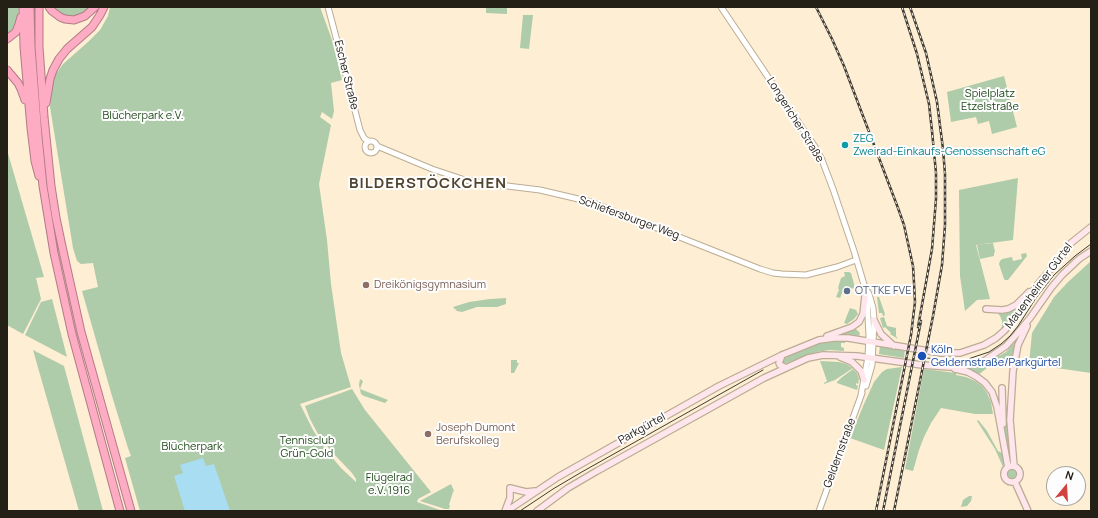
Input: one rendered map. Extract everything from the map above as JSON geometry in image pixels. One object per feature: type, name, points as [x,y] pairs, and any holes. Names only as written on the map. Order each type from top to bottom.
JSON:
[{"type":"highway","points":[[7,39],[13,35],[18,28],[23,7]]},
{"type":"highway","points":[[23,7],[24,47],[31,128],[37,172],[43,186]]},
{"type":"highway","points":[[30,7],[33,84],[43,186],[54,253],[72,334],[120,511]]},
{"type":"highway","points":[[39,7],[44,117],[51,186],[62,251],[81,332],[131,511]]},
{"type":"highway","points":[[50,7],[52,11],[60,16],[74,20],[85,16],[95,7]]},
{"type":"highway","points":[[44,117],[48,86],[56,64],[62,53],[92,27],[104,7]]},
{"type":"highway","points":[[7,70],[21,89],[26,103],[31,128]]},
{"type":"main road","name":"Mauenheimer Gürtel","points":[[871,342],[941,353],[960,353],[984,345],[996,338],[1009,326],[1038,284],[1071,243],[1091,227]]},
{"type":"main road","name":"Mauenheimer Gürtel","points":[[870,358],[949,367],[966,366],[984,361],[1006,346],[1030,318],[1041,301],[1062,275],[1079,259],[1091,251]]},
{"type":"main road","points":[[986,309],[1006,310],[1012,308],[1038,284]]},
{"type":"main road","points":[[819,340],[852,327],[859,322],[863,314],[865,296]]},
{"type":"main road","points":[[1011,467],[1010,420],[1012,371],[1018,345],[1030,318]]},
{"type":"main road","points":[[874,320],[881,334],[894,346]]},
{"type":"main road","name":"Parkgürtel","points":[[506,511],[558,477],[718,386],[782,355],[819,340],[839,338],[871,342]]},
{"type":"main road","points":[[782,355],[779,363],[786,368]]},
{"type":"main road","name":"Parkgürtel","points":[[537,511],[568,488],[772,374],[808,358],[823,355],[870,358]]},
{"type":"main road","points":[[836,355],[852,362],[861,371],[864,380]]},
{"type":"main road","points":[[949,367],[975,375],[990,389],[997,407],[1011,467]]},
{"type":"main road","points":[[1002,388],[1004,442]]},
{"type":"main road","points":[[1011,467],[1016,467],[1020,472],[1019,478],[1015,482],[1008,481],[1005,478],[1004,473],[1011,467]]},
{"type":"main road","points":[[1015,482],[1028,511]]},
{"type":"main road","points":[[506,511],[510,498],[510,488],[526,492],[536,491]]},
{"type":"street","name":"Escher Straße","points":[[328,7],[340,48],[360,130],[368,142]]},
{"type":"street","name":"Longericher Straße","points":[[721,7],[817,150],[824,165],[873,308],[874,320],[871,342]]},
{"type":"street","points":[[373,141],[377,146],[376,151],[373,153],[369,153],[364,148],[365,144],[368,142],[373,141]]},
{"type":"street","name":"Schiefersburger Weg","points":[[377,146],[432,169],[465,180],[540,190],[586,201],[643,222],[760,270],[773,273],[804,275],[837,267],[856,260]]},
{"type":"street","name":"Longericher Straße","points":[[865,288],[871,342]]},
{"type":"street","name":"Geldernstraße","points":[[818,511],[868,379],[871,342]]},
{"type":"street","name":"Geldernstraße","points":[[861,395],[870,358]]},
{"type":"green space","points":[[7,7],[19,7],[18,20],[15,29],[7,36]]},
{"type":"green space","points":[[52,7],[93,7],[89,11],[73,17],[65,16]]},
{"type":"green space","points":[[110,7],[320,7],[332,40],[342,80],[331,83],[334,111],[332,119],[322,112],[320,117],[331,125],[319,184],[341,353],[351,387],[300,404],[313,430],[325,449],[341,468],[356,482],[356,479],[352,473],[331,451],[318,434],[305,406],[352,389],[365,410],[431,492],[418,499],[417,502],[443,511],[140,511],[125,458],[131,456],[82,291],[98,287],[93,263],[81,264],[77,261],[73,248],[50,107],[53,78],[63,64],[100,30],[108,16]]},
{"type":"green space","points":[[486,7],[507,7],[507,14],[486,13]]},
{"type":"green space","points":[[523,15],[533,15],[529,49],[520,48]]},
{"type":"green space","name":"Spielplatz Etzelstraße","points":[[1004,76],[1017,127],[992,134],[989,121],[978,124],[976,117],[951,122],[947,92]]},
{"type":"green space","points":[[7,150],[44,277],[36,278],[41,299],[23,334],[7,325]]},
{"type":"green space","points":[[1018,178],[1013,240],[976,245],[990,299],[977,300],[965,311],[960,276],[959,190]]},
{"type":"green space","points":[[993,243],[995,252],[994,256],[980,259],[977,245]]},
{"type":"green space","points":[[1026,253],[1027,256],[1008,280],[1005,280],[999,264],[1000,261],[1002,259],[1012,257],[1013,261],[1022,259],[1021,254]]},
{"type":"green space","points":[[1091,261],[1091,373],[1029,364],[1032,333],[1054,297]]},
{"type":"green space","points":[[844,272],[851,273],[854,289],[845,286],[840,298],[836,297],[841,278],[845,276]]},
{"type":"green space","points":[[877,297],[879,297],[885,314],[884,316],[882,313],[879,313]]},
{"type":"green space","points":[[506,298],[506,304],[497,307],[477,307],[462,312],[457,311],[453,307],[469,302]]},
{"type":"green space","points":[[52,299],[67,357],[25,335],[41,302]]},
{"type":"green space","points":[[1020,305],[1001,329],[1002,321],[997,312]]},
{"type":"green space","points":[[850,308],[856,310],[858,314],[847,324],[844,323]]},
{"type":"green space","points":[[884,317],[887,326],[896,328],[896,336],[898,339],[890,334],[891,333],[885,327],[883,328],[880,318]]},
{"type":"green space","points":[[855,328],[860,333],[859,336],[838,334]]},
{"type":"green space","points":[[832,340],[845,340],[845,343],[841,343],[841,347],[844,348],[844,351],[829,350],[817,352],[784,364],[782,362],[783,359],[800,351]]},
{"type":"green space","points":[[1017,340],[1012,359],[1004,359],[994,363],[992,360],[1006,352]]},
{"type":"green space","points":[[880,346],[905,349],[904,358],[879,354]]},
{"type":"green space","points":[[33,350],[64,366],[103,511],[79,511]]},
{"type":"green space","points":[[511,360],[517,360],[517,363],[519,363],[514,373],[511,373]]},
{"type":"green space","points":[[820,361],[839,362],[853,368],[835,380],[824,384],[827,381]]},
{"type":"green space","points":[[985,364],[987,368],[978,375],[964,369]]},
{"type":"green space","points":[[902,367],[884,450],[850,438],[874,382],[882,372],[887,369]]},
{"type":"green space","points":[[853,369],[857,373],[859,379],[858,384],[856,383],[858,386],[857,390],[837,383]]},
{"type":"green space","points":[[924,369],[956,373],[956,375],[975,381],[982,386],[987,393],[991,402],[993,414],[975,414],[941,408],[924,437],[913,471],[905,469]]},
{"type":"green space","points":[[360,379],[363,381],[360,389],[388,400],[385,403],[361,394],[359,385]]},
{"type":"green space","points":[[1005,409],[1012,458],[1008,458],[1005,446]]},
{"type":"green space","points":[[978,420],[987,431],[998,451],[1002,453],[1004,462],[1003,467],[995,449],[977,421]]},
{"type":"green space","points":[[1010,469],[1014,469],[1016,470],[1016,478],[1010,479],[1007,476],[1007,472]]},
{"type":"green space","points":[[451,484],[454,491],[449,509],[420,501]]},
{"type":"green space","points":[[969,496],[972,496],[971,501],[967,506],[961,507],[963,500]]},
{"type":"water","points":[[203,458],[206,466],[214,464],[230,511],[185,511],[174,476],[183,473],[180,465]]},
{"type":"tram line","points":[[927,358],[952,361],[968,359],[989,352],[1001,344],[1018,326],[1036,298],[1054,275],[1091,244]]},
{"type":"tram line","points":[[520,511],[580,473],[763,370]]},
{"type":"railway","points":[[816,7],[844,66],[898,208],[904,225],[913,266],[915,302],[911,335],[876,511]]},
{"type":"railway","points":[[902,7],[917,54],[929,104],[936,173],[936,199],[932,249],[918,327]]},
{"type":"railway","points":[[894,511],[933,316],[942,265],[945,225],[945,174],[937,102],[926,53],[910,7]]},
{"type":"railway","points":[[883,511],[921,321]]},
{"type":"place","name":"ZEG Zweirad-Einkaufs-Genossenschaft eG","points":[[845,145]]},
{"type":"place","name":"Dreikönigsgymnasium","points":[[366,285]]},
{"type":"place","name":"OT TKE FVE","points":[[847,291]]},
{"type":"place","name":"Köln Geldernstraße/Parkgürtel","points":[[922,356]]},
{"type":"place","name":"Joseph Dumont Berufskolleg","points":[[428,434]]},
{"type":"district","name":"BILDERSTÖCKCHEN","points":[[428,184]]},
{"type":"park label","name":"Blücherpark e.V.","points":[[143,116]]},
{"type":"park label","name":"Blücherpark","points":[[192,447]]},
{"type":"park label","name":"Tennisclub Grün-Gold","points":[[307,447]]},
{"type":"park label","name":"Flügelrad e.V. 1916","points":[[389,484]]}]
